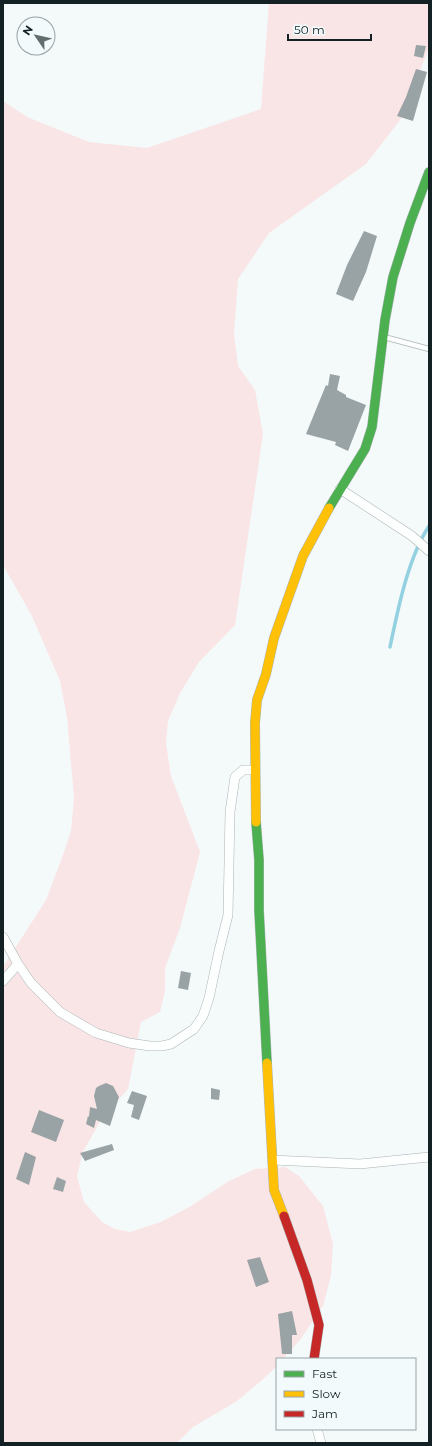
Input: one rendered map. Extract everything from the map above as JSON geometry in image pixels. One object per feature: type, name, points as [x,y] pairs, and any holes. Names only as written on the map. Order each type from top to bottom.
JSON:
[{"type":"street","points":[[314,1358],[319,1325],[307,1280],[274,1190],[264,978],[259,910],[259,860],[255,812],[255,723],[257,700],[274,638],[303,556],[325,514],[365,449],[372,427],[383,337],[393,276],[410,223],[429,172]]},
{"type":"street","points":[[340,489],[412,536],[428,550]]},
{"type":"street","points":[[3,937],[18,964],[31,983],[60,1012],[96,1033],[129,1043],[162,1046],[171,1044],[194,1029],[202,1016],[209,998],[228,915],[230,812],[235,777],[243,770],[255,770]]},
{"type":"street","points":[[3,981],[18,964]]},
{"type":"street","points":[[272,1160],[360,1164],[429,1157]]},
{"type":"street","points":[[318,1430],[321,1443]]},
{"type":"lane","points":[[383,337],[429,349]]},
{"type":"shaded area","points":[[269,3],[429,3],[429,48],[400,120],[366,164],[269,233],[238,279],[234,334],[238,366],[255,390],[263,434],[235,625],[199,662],[180,693],[168,721],[166,743],[171,776],[200,852],[180,928],[165,968],[165,991],[160,1012],[141,1022],[128,1089],[102,1118],[83,1152],[77,1176],[84,1202],[102,1222],[115,1229],[130,1232],[161,1222],[191,1206],[229,1181],[255,1169],[285,1167],[299,1176],[323,1206],[333,1244],[331,1276],[323,1306],[300,1340],[284,1358],[276,1358],[276,1367],[237,1401],[193,1427],[177,1443],[3,1443],[3,967],[46,900],[71,831],[74,798],[67,717],[60,681],[32,616],[3,565],[3,101],[27,117],[89,142],[147,148],[261,109]]},
{"type":"building","points":[[416,45],[426,46],[423,58],[414,56]]},
{"type":"building","points":[[416,69],[427,72],[413,121],[397,116],[406,97]]},
{"type":"building","points":[[364,231],[377,236],[366,272],[353,301],[336,294],[347,265]]},
{"type":"building","points":[[330,374],[340,376],[337,390],[346,395],[346,397],[366,405],[348,451],[335,445],[336,442],[306,434],[326,385],[328,386]]},
{"type":"building","points":[[181,971],[191,973],[188,990],[178,988]]},
{"type":"building","points":[[106,1083],[113,1086],[119,1097],[110,1126],[96,1120],[94,1128],[86,1124],[88,1116],[89,1117],[90,1107],[97,1109],[94,1096],[96,1088]]},
{"type":"building","points":[[211,1088],[220,1090],[219,1100],[211,1099]]},
{"type":"building","points":[[132,1091],[147,1096],[139,1120],[131,1117],[134,1105],[127,1103]]},
{"type":"building","points":[[39,1110],[64,1120],[56,1142],[31,1132]]},
{"type":"building","points":[[112,1144],[114,1150],[85,1161],[80,1153]]},
{"type":"building","points":[[25,1152],[36,1157],[29,1185],[16,1179]]},
{"type":"building","points":[[57,1177],[66,1181],[63,1192],[53,1189]]},
{"type":"building","points":[[260,1257],[269,1282],[256,1287],[247,1260]]},
{"type":"building","points":[[292,1311],[297,1335],[292,1335],[292,1354],[282,1354],[278,1314]]},
{"type":"waterway","points":[[390,647],[400,600],[410,568],[415,553],[429,526]]},
{"type":"traffic: fast","points":[[329,508],[365,449],[372,427],[385,320],[393,277],[410,223],[429,172]]},
{"type":"traffic: fast","points":[[256,822],[259,860],[259,910],[267,1063]]},
{"type":"traffic: slow","points":[[256,822],[255,723],[257,700],[266,674],[274,638],[303,556],[329,508]]},
{"type":"traffic: slow","points":[[267,1063],[274,1190],[284,1216]]},
{"type":"traffic: jam","points":[[284,1216],[307,1280],[319,1325],[314,1358]]}]
